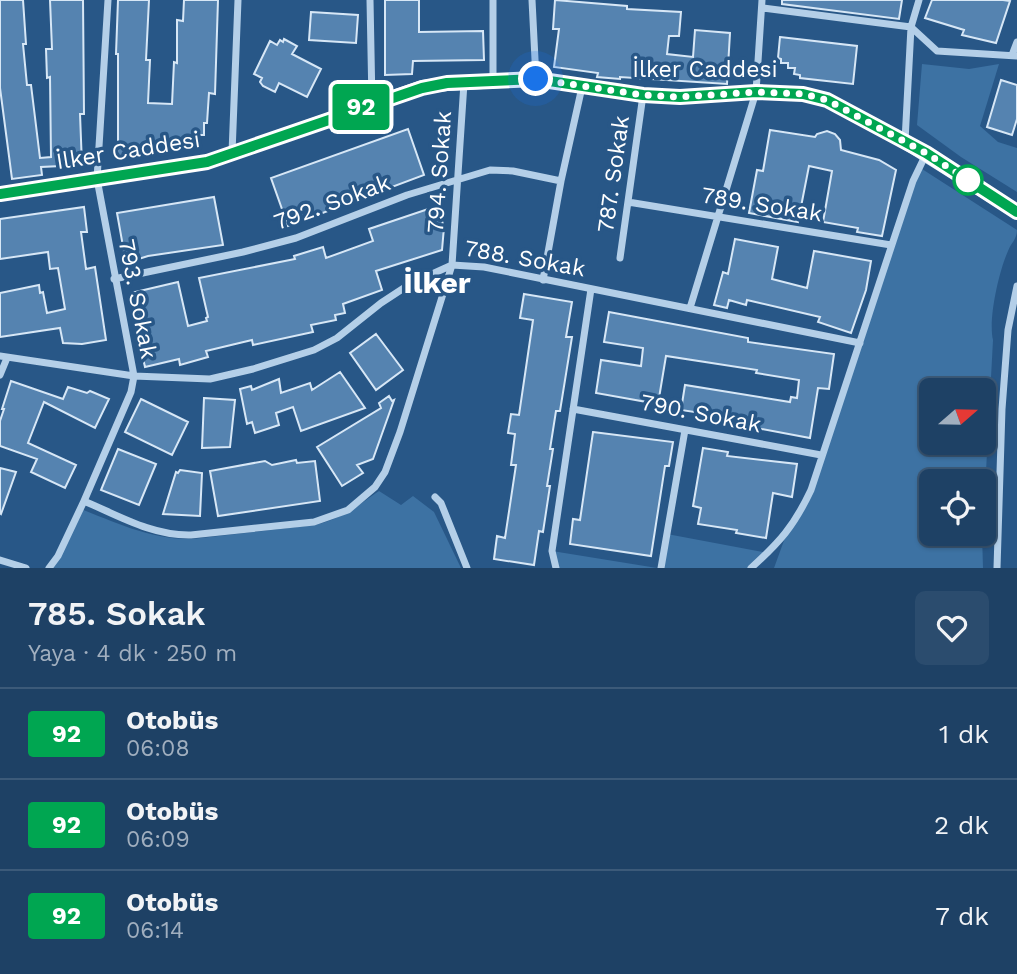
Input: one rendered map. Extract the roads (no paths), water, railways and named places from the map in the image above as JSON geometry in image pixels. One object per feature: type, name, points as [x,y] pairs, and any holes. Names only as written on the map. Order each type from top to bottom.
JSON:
[{"type":"main road","name":"İlker Caddesi","points":[[0,193],[188,166],[232,154],[372,103],[422,88],[464,82],[536,79],[643,95],[680,97],[756,92],[803,94],[827,100],[926,153],[1017,212]]},
{"type":"street","name":"793. Sokak","points":[[49,568],[58,556],[84,501],[131,392],[134,376],[97,179],[108,0]]},
{"type":"street","points":[[232,154],[238,0]]},
{"type":"street","points":[[370,0],[372,103]]},
{"type":"street","points":[[493,0],[494,80]]},
{"type":"street","points":[[532,0],[536,79]]},
{"type":"street","points":[[905,142],[911,27],[919,0]]},
{"type":"street","points":[[690,308],[756,92],[762,4],[911,27],[937,51],[1015,55],[1017,42]]},
{"type":"street","name":"794. Sokak","points":[[84,501],[171,536],[314,522],[348,510],[375,487],[385,472],[436,322],[452,265],[464,82]]},
{"type":"street","points":[[543,280],[582,86]]},
{"type":"street","name":"787. Sokak","points":[[620,258],[643,95]]},
{"type":"street","points":[[751,568],[782,540],[811,490],[891,245],[913,181],[926,153]]},
{"type":"street","name":"792. Sokak","points":[[114,279],[296,238],[458,178],[490,170],[513,171],[561,181]]},
{"type":"street","name":"789. Sokak","points":[[628,202],[891,245]]},
{"type":"street","name":"788. Sokak","points":[[3,357],[134,376],[210,379],[314,351],[337,338],[410,284],[452,265],[484,267],[860,343]]},
{"type":"street","points":[[997,568],[1002,409],[1008,330],[1017,286]]},
{"type":"street","points":[[555,568],[552,551],[591,289]]},
{"type":"street","points":[[0,375],[3,357]]},
{"type":"street","name":"790. Sokak","points":[[573,409],[821,455]]},
{"type":"street","points":[[661,568],[685,430]]},
{"type":"street","points":[[435,497],[441,503],[467,568]]},
{"type":"street","points":[[0,561],[26,568]]},
{"type":"district","name":"İlker","points":[[437,283]]}]
